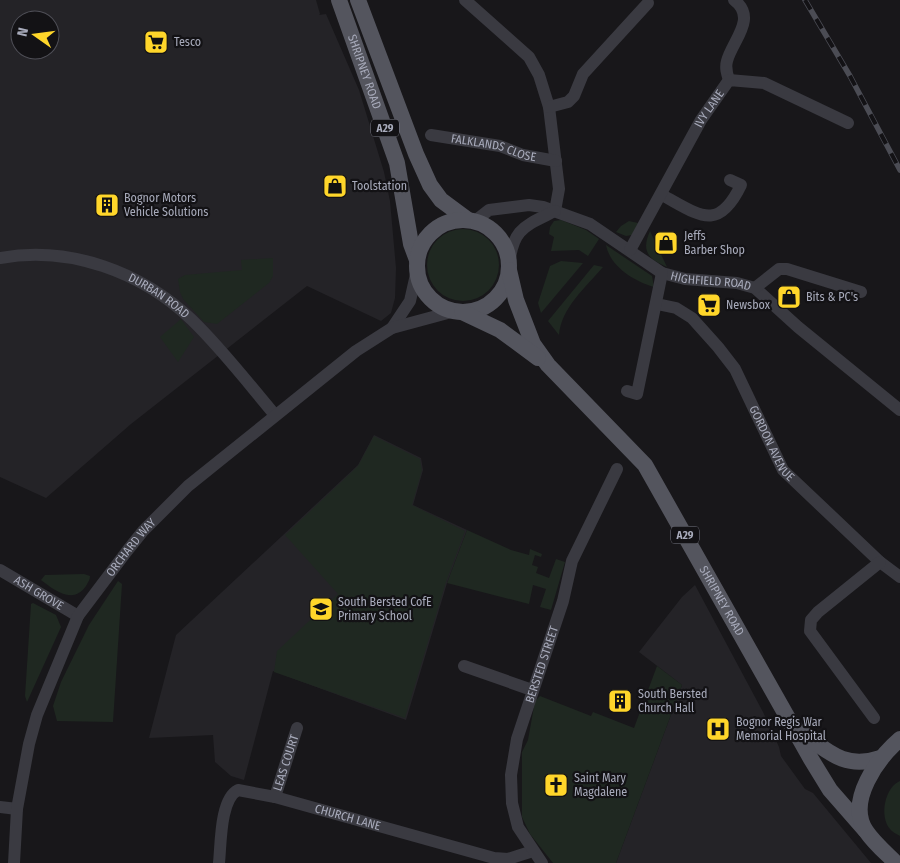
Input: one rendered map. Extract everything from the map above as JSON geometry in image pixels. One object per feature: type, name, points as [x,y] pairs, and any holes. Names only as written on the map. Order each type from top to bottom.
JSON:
[{"type":"main road","name":"SHRIPNEY ROAD","points":[[339,0],[397,163],[411,244],[420,281],[432,300],[442,307],[459,312],[500,330],[548,365],[645,465],[830,790],[865,830]]},
{"type":"main road","name":"SHRIPNEY ROAD","points":[[358,0],[416,154],[430,185],[441,200],[472,221],[489,228],[500,238],[507,252],[509,269],[526,330],[548,365]]},
{"type":"main road","points":[[417,265],[426,238],[435,230],[456,220],[472,221]]},
{"type":"main road","points":[[459,312],[476,310],[488,304],[506,284],[509,269]]},
{"type":"main road","name":"SHRIPNEY ROAD","points":[[793,727],[836,758],[851,763],[868,762],[880,758]]},
{"type":"main road","points":[[865,830],[861,815],[862,796],[867,778],[880,758],[900,739]]},
{"type":"main road","name":"A29","points":[[865,830],[896,863]]},
{"type":"street","points":[[464,0],[529,57],[539,75],[549,107],[560,189],[555,211],[531,221],[521,232],[510,253],[509,269]]},
{"type":"street","points":[[728,80],[726,71],[727,60],[743,30],[744,16],[739,4],[734,0]]},
{"type":"street","points":[[549,107],[568,102],[574,96],[582,74],[648,3]]},
{"type":"street","name":"IVY LANE","points":[[630,250],[662,195],[701,120],[728,80],[764,83],[848,123]]},
{"type":"street","name":"FALKLANDS CLOSE","points":[[431,135],[500,146],[523,155],[556,161]]},
{"type":"street","points":[[662,195],[698,214],[716,214],[728,208],[741,185],[730,180]]},
{"type":"street","name":"HIGHFIELD ROAD","points":[[472,221],[488,210],[529,205],[555,211],[590,224],[662,273],[685,279],[737,283],[755,288],[798,327],[900,410]]},
{"type":"street","name":"DURBAN ROAD","points":[[0,258],[45,254],[70,257],[100,265],[143,284],[191,319],[275,415]]},
{"type":"street","points":[[392,328],[410,301],[417,265]]},
{"type":"street","points":[[755,288],[779,269],[787,269],[861,292]]},
{"type":"street","points":[[627,391],[637,394],[662,273]]},
{"type":"street","name":"GORDON AVENUE","points":[[657,304],[676,308],[692,318],[718,347],[734,370],[783,470],[880,562],[900,577]]},
{"type":"street","points":[[392,328],[459,312]]},
{"type":"street","name":"ORCHARD WAY","points":[[14,863],[16,809],[35,722],[78,616],[127,551],[188,486],[356,351],[392,328]]},
{"type":"street","name":"BERSTED STREET","points":[[542,863],[518,827],[512,803],[511,776],[517,740],[563,601],[572,562],[617,469]]},
{"type":"street","points":[[874,718],[810,631],[810,620],[880,562]]},
{"type":"street","name":"ASH GROVE","points":[[0,570],[78,616]]},
{"type":"street","points":[[464,666],[532,690]]},
{"type":"street","name":"LEAS COURT","points":[[275,797],[297,728]]},
{"type":"street","name":"CHURCH LANE","points":[[219,863],[226,807],[233,792],[238,790],[248,790],[275,797],[494,858],[508,859],[533,852]]},
{"type":"street","points":[[0,807],[16,809]]},
{"type":"shaded area","points":[[0,0],[316,0],[319,15],[326,14],[359,90],[384,172],[390,201],[396,268],[395,298],[391,313],[381,321],[307,286],[131,424],[46,498],[0,477]]},
{"type":"shaded area","points":[[561,220],[586,230],[599,239],[588,256],[579,250],[551,251],[554,237],[549,234],[550,227],[554,221]]},
{"type":"shaded area","points":[[629,221],[638,223],[632,235],[626,236],[616,232],[621,226]]},
{"type":"shaded area","points":[[463,229],[477,232],[489,239],[496,251],[499,265],[496,279],[489,291],[477,298],[463,301],[449,298],[437,291],[430,279],[427,265],[430,251],[437,239],[449,232]]},
{"type":"shaded area","points":[[650,231],[667,267],[655,261],[646,249]]},
{"type":"shaded area","points":[[606,245],[652,276],[654,287],[638,281],[617,266],[608,253]]},
{"type":"shaded area","points":[[273,258],[273,276],[269,283],[217,324],[204,322],[183,299],[180,292],[178,279],[185,275],[242,270],[241,260]]},
{"type":"shaded area","points":[[561,261],[583,263],[541,313],[538,303],[550,266]]},
{"type":"shaded area","points":[[594,265],[603,267],[569,307],[564,316],[559,335],[548,321]]},
{"type":"shaded area","points":[[181,319],[194,337],[178,362],[160,337]]},
{"type":"shaded area","name":"South Bersted CofE Primary School","points":[[374,435],[421,458],[423,470],[413,505],[467,530],[447,583],[406,720],[273,671],[244,780],[231,776],[215,762],[213,735],[149,738],[176,635],[358,465]]},
{"type":"shaded area","points":[[374,436],[420,459],[422,470],[412,505],[465,531],[446,582],[405,718],[274,672],[277,651],[338,594],[285,535],[358,466]]},
{"type":"shaded area","points":[[467,530],[511,550],[529,555],[530,549],[542,554],[541,557],[535,555],[532,565],[538,567],[536,573],[549,578],[556,559],[565,562],[551,610],[540,607],[546,589],[533,585],[529,604],[447,583]]},
{"type":"shaded area","points":[[84,574],[90,576],[86,586],[81,592],[69,595],[52,588],[41,580],[45,575]]},
{"type":"shaded area","points":[[118,581],[122,584],[113,722],[57,721],[53,706],[61,682],[89,625]]},
{"type":"shaded area","name":"Bognor Regis War Memorial Hospital","points":[[695,585],[763,712],[779,747],[781,756],[805,789],[813,793],[871,863],[616,863],[682,685],[639,652],[682,597]]},
{"type":"shaded area","points":[[33,603],[56,615],[61,627],[27,702],[25,696],[31,604]]},
{"type":"shaded area","points":[[657,666],[682,685],[616,863],[553,863],[530,834],[522,817],[522,752],[528,740],[535,701],[540,696],[591,716],[593,712],[634,728]]},
{"type":"shaded area","points":[[900,781],[900,836],[891,830],[884,810],[887,795],[895,784]]},
{"type":"railway","points":[[805,0],[850,76],[900,170]]},
{"type":"place","name":"Tesco","points":[[156,42]]},
{"type":"place","name":"Toolstation","points":[[335,186]]},
{"type":"place","name":"Bognor Motors Vehicle Solutions","points":[[107,205]]},
{"type":"place","name":"Jeffs Barber Shop","points":[[666,243]]},
{"type":"place","name":"Bits & PC's","points":[[789,297]]},
{"type":"place","name":"Newsbox","points":[[709,305]]},
{"type":"place","name":"South Bersted CofE Primary School","points":[[321,609]]},
{"type":"place","name":"South Bersted Church Hall","points":[[620,701]]},
{"type":"place","name":"Bognor Regis War Memorial Hospital","points":[[718,729]]},
{"type":"place","name":"Saint Mary Magdalene","points":[[556,785]]}]
